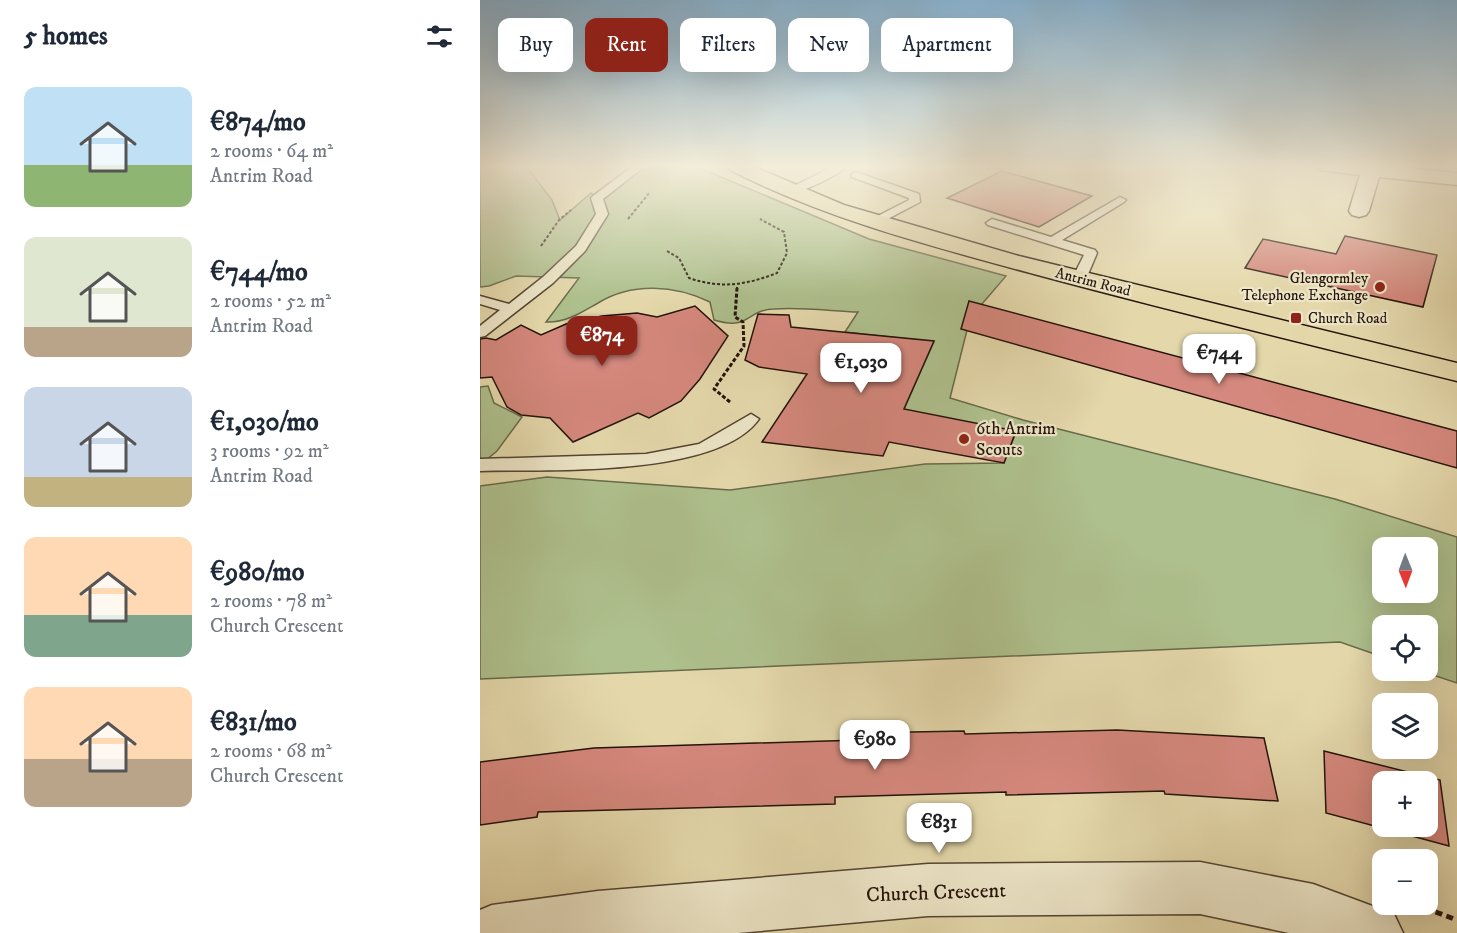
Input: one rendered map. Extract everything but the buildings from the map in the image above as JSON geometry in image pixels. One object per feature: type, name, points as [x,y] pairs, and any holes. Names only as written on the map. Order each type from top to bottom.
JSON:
[{"type":"main road","name":"Antrim Road","points":[[843,210],[920,236],[1079,279],[1457,372]]},
{"type":"street","name":"Church Crescent","points":[[492,933],[598,918],[928,890],[1200,888],[1312,911],[1375,933]]},
{"type":"lane","points":[[480,333],[548,280],[581,248],[602,214],[601,210]]},
{"type":"lane","points":[[876,221],[899,210]]},
{"type":"lane","points":[[1053,241],[1104,210]]},
{"type":"lane","points":[[992,223],[1092,253],[1079,279]]},
{"type":"lane","points":[[480,300],[511,309]]},
{"type":"lane","points":[[480,465],[646,460],[704,448],[740,429],[752,419]]},
{"type":"path","points":[[541,247],[560,220],[572,210]]},
{"type":"path","points":[[667,251],[680,258],[689,278],[707,286],[737,287],[777,273],[787,254],[784,232],[760,219]]},
{"type":"path","points":[[737,287],[735,317],[742,322],[744,346],[714,389],[752,419]]},
{"type":"path","points":[[1438,913],[1457,920]]},
{"type":"green space","points":[[480,210],[556,210],[560,220],[572,210],[799,210],[869,239],[1006,276],[970,318],[950,398],[1023,420],[1335,499],[1457,537],[1457,683],[1438,677],[1438,615],[1372,615],[1372,653],[1340,642],[480,679],[480,486],[547,477],[730,490],[925,464],[1004,463],[1016,432],[903,411],[934,342],[845,332],[858,312],[774,309],[765,310],[742,322],[726,323],[714,320],[710,302],[683,292],[654,288],[611,296],[567,319],[546,322],[579,278],[516,276],[480,287]]},
{"type":"green space","points":[[488,386],[494,403],[522,417],[497,451],[486,460],[480,460],[480,387]]},
{"type":"place","name":"Glengormley Telephone Exchange","points":[[1380,287]]},
{"type":"place","name":"Church Road","points":[[1296,318]]},
{"type":"place","name":"6th Antrim Scouts","points":[[964,439]]}]
